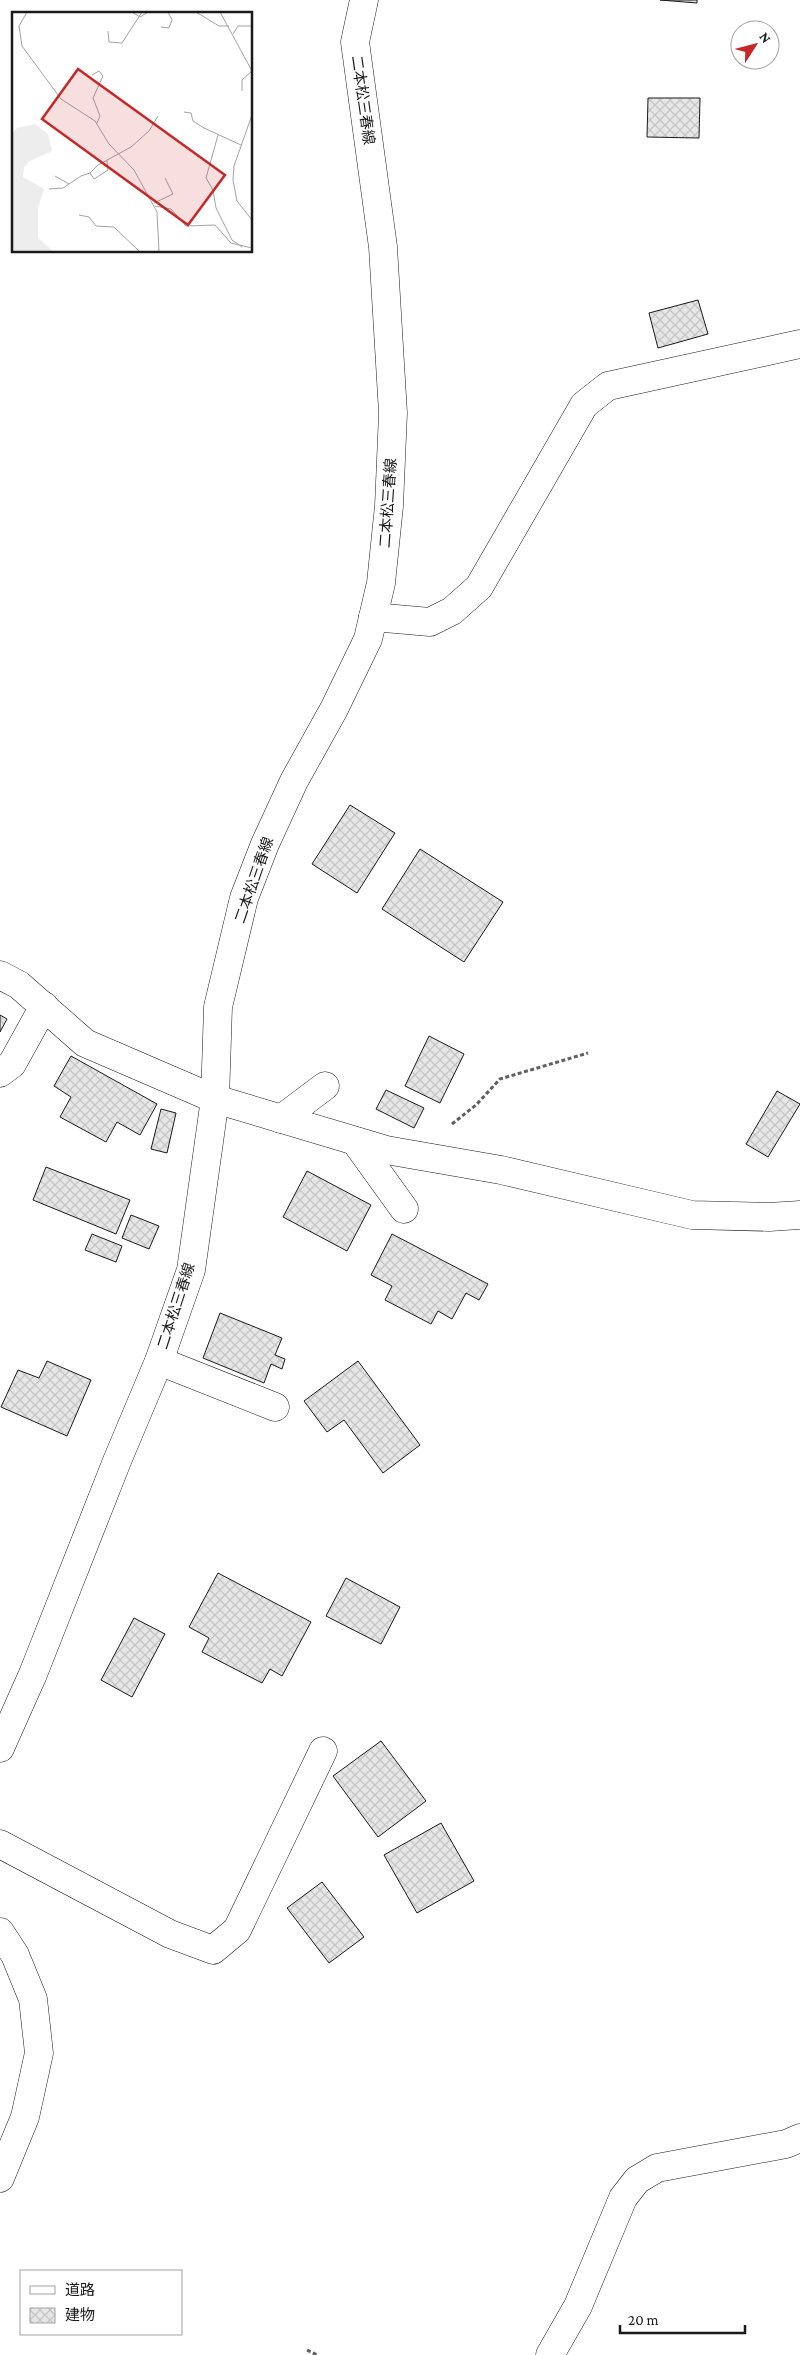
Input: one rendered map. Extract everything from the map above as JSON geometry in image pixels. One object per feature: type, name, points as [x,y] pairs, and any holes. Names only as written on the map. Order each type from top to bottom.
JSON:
[{"type":"main road","name":"二本松三春線","points":[[0,1748],[33,1674],[116,1461],[159,1361],[190,1270],[216,1099],[218,1007],[244,898],[265,844],[294,781],[334,709],[368,639],[381,583],[389,506],[393,413],[382,247],[355,42],[364,0]]},
{"type":"main road","points":[[373,617],[430,622],[452,611],[479,588],[584,405],[608,386],[800,344]]},
{"type":"main road","points":[[0,975],[19,984],[85,1043],[216,1099],[354,1141],[386,1150],[501,1170],[692,1215],[769,1217],[800,1215]]},
{"type":"main road","points":[[0,1073],[12,1064],[44,1006]]},
{"type":"main road","points":[[281,1119],[325,1086]]},
{"type":"main road","points":[[354,1141],[404,1209]]},
{"type":"main road","points":[[159,1361],[275,1407]]},
{"type":"main road","points":[[0,1844],[170,1934],[213,1950],[237,1930],[323,1751]]},
{"type":"main road","points":[[0,1932],[15,1955],[33,1999],[39,2053],[25,2117],[0,2178]]},
{"type":"main road","points":[[550,2355],[578,2306],[623,2198],[637,2180],[657,2168],[786,2144],[800,2138]]},
{"type":"path","points":[[412,1154],[476,1105],[500,1079],[588,1053]]},
{"type":"path","points":[[307,2350],[317,2355]]},
{"type":"building","points":[[660,0],[697,0],[697,3]]},
{"type":"building","points":[[648,98],[700,98],[699,138],[647,137]]},
{"type":"building","points":[[698,300],[708,334],[658,348],[649,313]]},
{"type":"building","points":[[350,805],[395,833],[357,893],[312,864]]},
{"type":"building","points":[[420,849],[503,902],[464,962],[382,909]]},
{"type":"building","points":[[0,1015],[7,1019],[0,1032]]},
{"type":"building","points":[[429,1036],[464,1054],[440,1103],[405,1086]]},
{"type":"building","points":[[71,1056],[157,1104],[140,1135],[117,1122],[106,1142],[60,1117],[71,1097],[54,1086]]},
{"type":"building","points":[[386,1090],[424,1108],[414,1128],[376,1109]]},
{"type":"building","points":[[777,1091],[800,1104],[768,1157],[746,1144]]},
{"type":"building","points":[[161,1109],[176,1113],[167,1153],[151,1149]]},
{"type":"building","points":[[46,1167],[130,1200],[116,1234],[33,1200]]},
{"type":"building","points":[[307,1171],[371,1205],[347,1251],[283,1217]]},
{"type":"building","points":[[131,1215],[159,1226],[149,1249],[122,1238]]},
{"type":"building","points":[[92,1234],[122,1246],[116,1262],[85,1250]]},
{"type":"building","points":[[392,1234],[488,1284],[479,1300],[466,1293],[452,1319],[438,1311],[431,1324],[385,1300],[392,1286],[371,1275]]},
{"type":"building","points":[[220,1313],[282,1338],[275,1355],[285,1359],[282,1369],[271,1364],[264,1383],[203,1358]]},
{"type":"building","points":[[47,1361],[91,1380],[67,1436],[1,1407],[18,1370],[39,1378]]},
{"type":"building","points":[[358,1361],[420,1445],[383,1473],[344,1420],[327,1432],[304,1401]]},
{"type":"building","points":[[218,1573],[311,1622],[282,1676],[270,1669],[262,1683],[202,1652],[209,1638],[189,1627]]},
{"type":"building","points":[[346,1578],[400,1607],[381,1644],[326,1616]]},
{"type":"building","points":[[134,1618],[165,1634],[132,1697],[101,1680]]},
{"type":"building","points":[[381,1741],[426,1801],[378,1837],[333,1776]]},
{"type":"building","points":[[441,1823],[474,1881],[417,1913],[384,1855]]},
{"type":"building","points":[[322,1882],[364,1937],[329,1963],[287,1908]]}]
